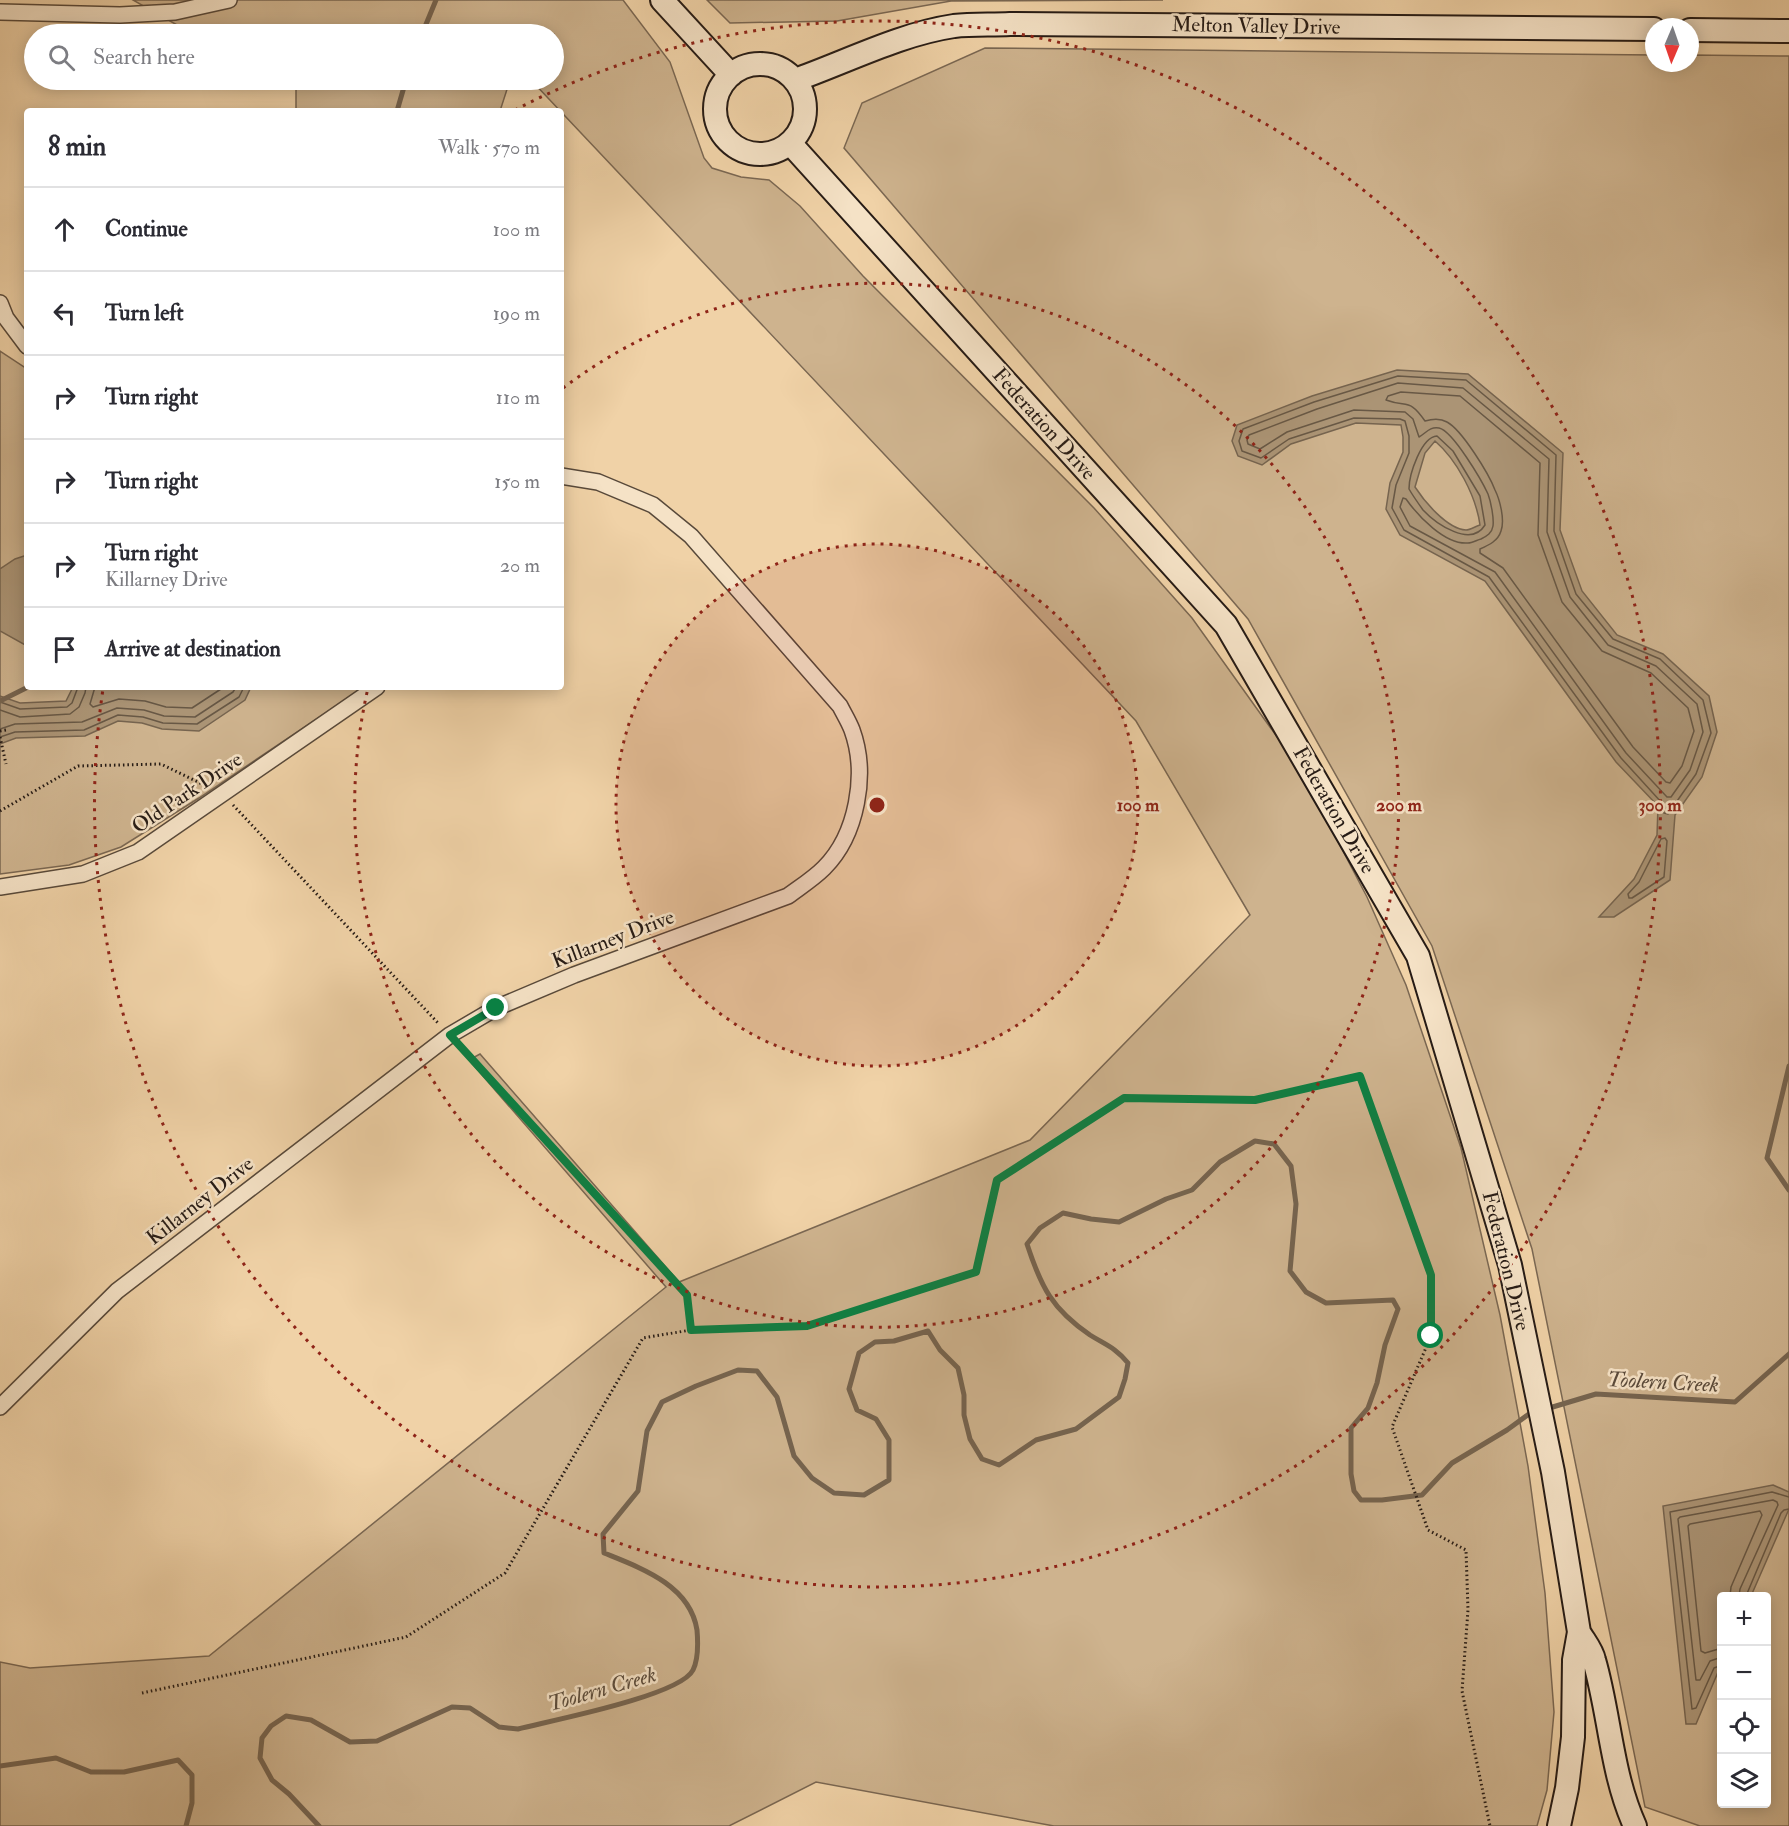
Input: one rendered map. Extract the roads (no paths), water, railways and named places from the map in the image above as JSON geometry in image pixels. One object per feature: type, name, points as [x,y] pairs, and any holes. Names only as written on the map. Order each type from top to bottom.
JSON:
[{"type":"main road","points":[[662,0],[730,75]]},
{"type":"main road","name":"Melton Valley Drive","points":[[795,80],[889,43],[954,26],[1010,24],[1645,29]]},
{"type":"main road","points":[[1699,30],[1789,31]]},
{"type":"main road","points":[[763,64],[780,69],[795,80],[803,95],[805,113],[801,130],[790,143],[774,152],[757,154],[740,150],[726,139],[717,123],[715,106],[720,89],[730,75],[746,66],[763,64]]},
{"type":"main road","name":"Federation Drive","points":[[790,143],[1226,625],[1418,956],[1510,1264],[1552,1472],[1579,1632],[1574,1660],[1573,1737],[1568,1788],[1559,1826]]},
{"type":"main road","name":"Federation Drive","points":[[1579,1632],[1594,1658],[1626,1805],[1635,1826]]},
{"type":"street","points":[[0,12],[120,15],[175,12],[229,0]]},
{"type":"street","points":[[0,303],[6,318],[24,342]]},
{"type":"street","name":"Killarney Drive","points":[[0,1407],[117,1292],[450,1035],[496,1008],[574,975],[788,896],[825,867],[840,847],[859,798],[858,754],[852,730],[840,706],[691,536],[653,506],[598,482],[564,476]]},
{"type":"street","name":"Old Park Drive","points":[[0,887],[82,874],[138,852],[373,690]]},
{"type":"water","points":[[1397,370],[1468,374],[1563,453],[1560,530],[1582,591],[1617,635],[1663,654],[1709,696],[1717,732],[1702,777],[1675,815],[1670,880],[1614,917],[1599,917],[1634,879],[1657,835],[1658,806],[1616,762],[1485,581],[1400,535],[1386,509],[1390,483],[1403,452],[1401,425],[1356,423],[1291,444],[1262,465],[1238,456],[1232,441],[1237,425],[1312,396]],"holes":[[[1435,441],[1458,468],[1470,491],[1480,525],[1466,530],[1451,525],[1430,506],[1415,487],[1425,453]]]},
{"type":"water","points":[[24,556],[24,644],[0,631],[0,569]]},
{"type":"water","points":[[72,690],[250,690],[245,700],[199,731],[162,729],[142,723],[118,721],[85,736],[16,738],[0,744],[0,696],[20,703],[66,701]]},
{"type":"water","points":[[1773,1485],[1789,1492],[1789,1509],[1753,1592],[1717,1592],[1717,1674],[1696,1724],[1686,1724],[1663,1506]]},
{"type":"waterway","points":[[426,24],[436,0]]},
{"type":"waterway","points":[[398,108],[403,90]]},
{"type":"waterway","points":[[0,701],[24,689]]},
{"type":"waterway","name":"Toolern Creek","points":[[1789,1066],[1767,1158],[1789,1190]]},
{"type":"waterway","name":"Toolern Creek","points":[[319,1826],[289,1794],[272,1780],[260,1758],[262,1738],[271,1726],[286,1716],[311,1720],[350,1742],[377,1741],[452,1707],[470,1708],[499,1727],[518,1729],[640,1698],[683,1680],[693,1670],[697,1655],[697,1630],[693,1614],[685,1601],[662,1580],[604,1553],[603,1534],[638,1491],[647,1431],[662,1402],[738,1370],[757,1371],[777,1397],[794,1456],[812,1478],[834,1493],[864,1495],[889,1480],[889,1440],[876,1419],[857,1410],[849,1389],[859,1353],[875,1342],[894,1341],[928,1331],[940,1350],[958,1368],[964,1395],[964,1415],[970,1439],[982,1459],[999,1465],[1036,1440],[1076,1429],[1119,1397],[1128,1363],[1115,1350],[1077,1325],[1057,1306],[1037,1273],[1027,1244],[1040,1228],[1063,1213],[1119,1222],[1166,1199],[1192,1190],[1220,1162],[1255,1141],[1274,1144],[1291,1166],[1296,1204],[1290,1271],[1306,1292],[1326,1303],[1393,1300],[1398,1309],[1385,1345],[1377,1383],[1368,1408],[1351,1428],[1351,1474],[1354,1491],[1361,1500],[1422,1495],[1452,1463],[1534,1413]]},
{"type":"waterway","name":"Toolern Creek","points":[[1546,1409],[1596,1394],[1735,1402],[1789,1354]]},
{"type":"waterway","name":"Toolern Creek","points":[[0,1766],[56,1758],[91,1772],[124,1772],[178,1760],[192,1775],[192,1803],[186,1826]]}]
